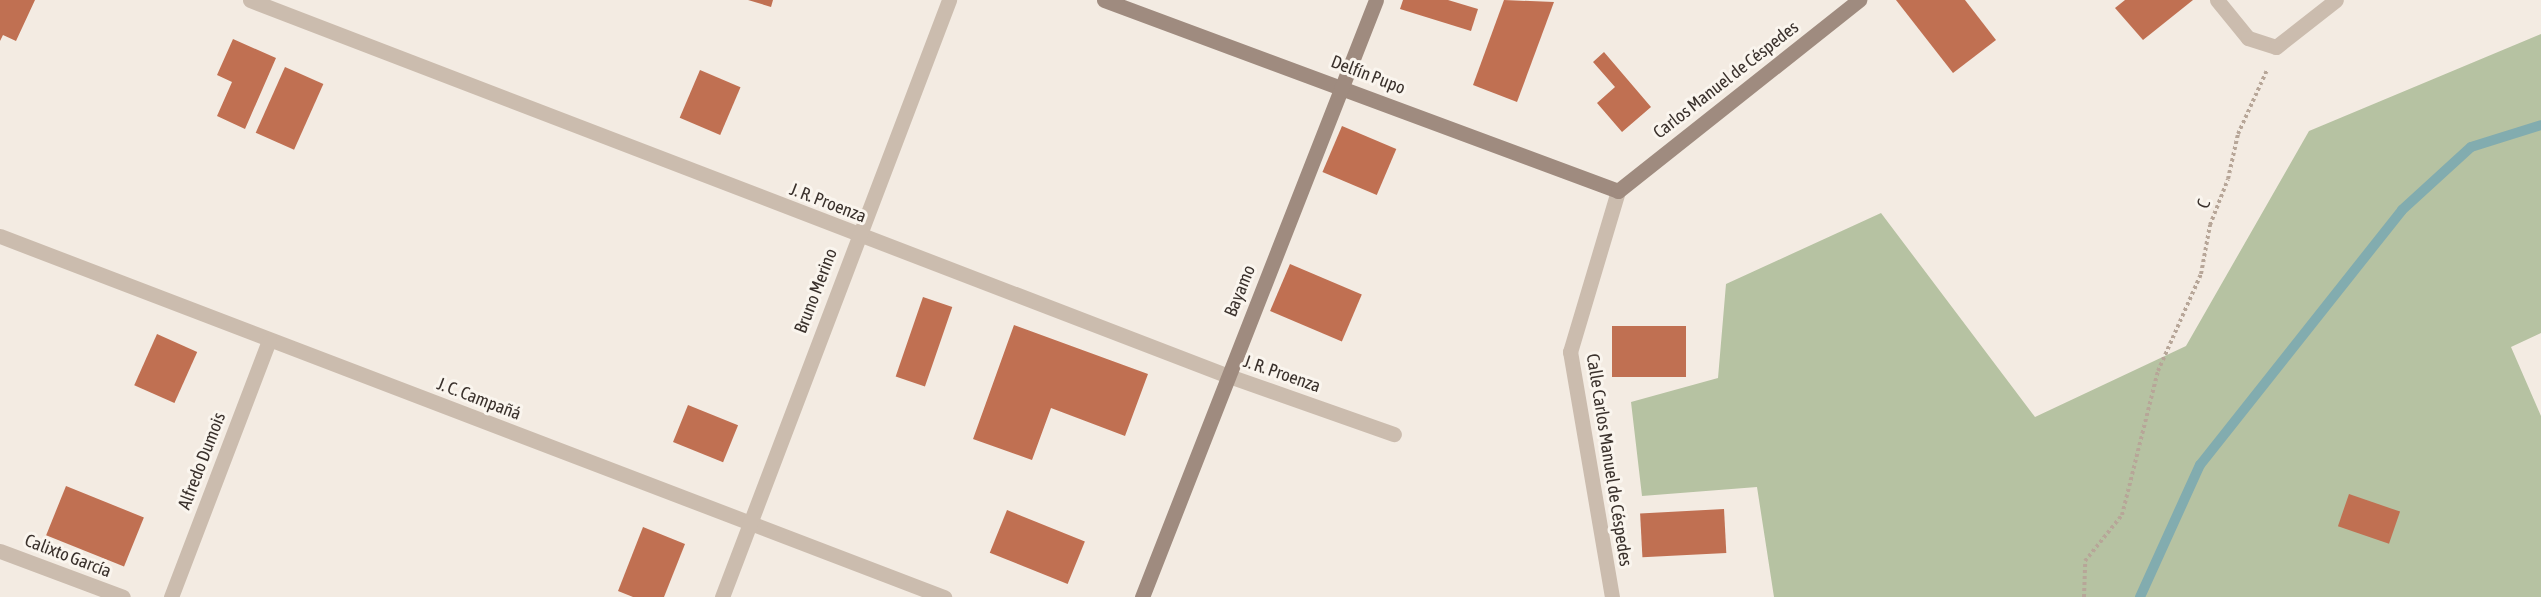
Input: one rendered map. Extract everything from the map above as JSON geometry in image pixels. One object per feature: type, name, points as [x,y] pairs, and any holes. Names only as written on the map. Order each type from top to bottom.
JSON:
[{"type":"street","name":"J. R. Proenza","points":[[250,0],[1226,375],[1394,434]]},
{"type":"street","name":"Bruno Merino","points":[[722,597],[949,0]]},
{"type":"street","name":"Delfín Pupo","points":[[1104,0],[1345,87],[1618,190]]},
{"type":"street","name":"Bayamo","points":[[1142,597],[1226,375],[1345,87],[1376,0]]},
{"type":"street","name":"Carlos Manuel de Céspedes","points":[[1618,190],[1859,0]]},
{"type":"street","points":[[2217,0],[2248,38],[2276,47],[2336,0]]},
{"type":"street","name":"Calle Carlos Manuel de Céspedes","points":[[1612,597],[1570,352],[1618,190]]},
{"type":"street","name":"J. C. Campañá","points":[[0,236],[944,597]]},
{"type":"street","name":"Alfredo Dumois","points":[[171,597],[268,340]]},
{"type":"street","name":"Calixto García","points":[[0,551],[123,597]]},
{"type":"path","name":"C","points":[[2084,597],[2085,561],[2122,515],[2158,371],[2201,274],[2210,225],[2228,179],[2238,134],[2276,47]]},
{"type":"green space","points":[[2541,34],[2541,333],[2511,347],[2541,416],[2541,597],[1774,597],[1757,487],[1642,496],[1631,402],[1718,378],[1726,284],[1881,213],[2035,417],[2186,346],[2309,131]]},
{"type":"building","points":[[0,0],[35,0],[16,41],[3,35],[0,41]]},
{"type":"building","points":[[748,0],[773,0],[771,7]]},
{"type":"building","points":[[1403,0],[1448,0],[1478,9],[1471,31],[1400,9]]},
{"type":"building","points":[[1504,0],[1554,2],[1517,102],[1473,85]]},
{"type":"building","points":[[1896,0],[1965,0],[1996,40],[1953,73]]},
{"type":"building","points":[[2125,0],[2193,0],[2143,40],[2115,8]]},
{"type":"building","points":[[233,39],[276,58],[245,129],[217,116],[232,82],[217,75]]},
{"type":"building","points":[[1604,52],[1651,107],[1622,132],[1597,103],[1615,87],[1593,62]]},
{"type":"building","points":[[285,67],[323,84],[294,150],[256,133]]},
{"type":"building","points":[[700,70],[741,87],[720,135],[680,118]]},
{"type":"building","points":[[1342,126],[1396,149],[1377,195],[1322,172]]},
{"type":"building","points":[[1290,264],[1362,294],[1342,341],[1270,311]]},
{"type":"building","points":[[923,297],[952,307],[925,387],[896,376]]},
{"type":"building","points":[[1014,325],[1148,374],[1125,436],[1051,408],[1032,460],[973,439]]},
{"type":"building","points":[[1612,326],[1686,326],[1686,377],[1612,377]]},
{"type":"building","points":[[157,334],[197,352],[174,403],[134,385]]},
{"type":"building","points":[[688,405],[738,425],[723,462],[673,442]]},
{"type":"building","points":[[66,486],[144,517],[124,567],[46,535]]},
{"type":"building","points":[[2349,494],[2400,512],[2389,544],[2338,526]]},
{"type":"building","points":[[1724,509],[1726,553],[1642,557],[1640,513]]},
{"type":"building","points":[[1007,510],[1085,541],[1068,584],[990,553]]},
{"type":"building","points":[[643,527],[685,544],[664,597],[633,597],[618,591]]},
{"type":"waterway","points":[[2140,597],[2200,465],[2402,210],[2471,147],[2541,125]]}]
